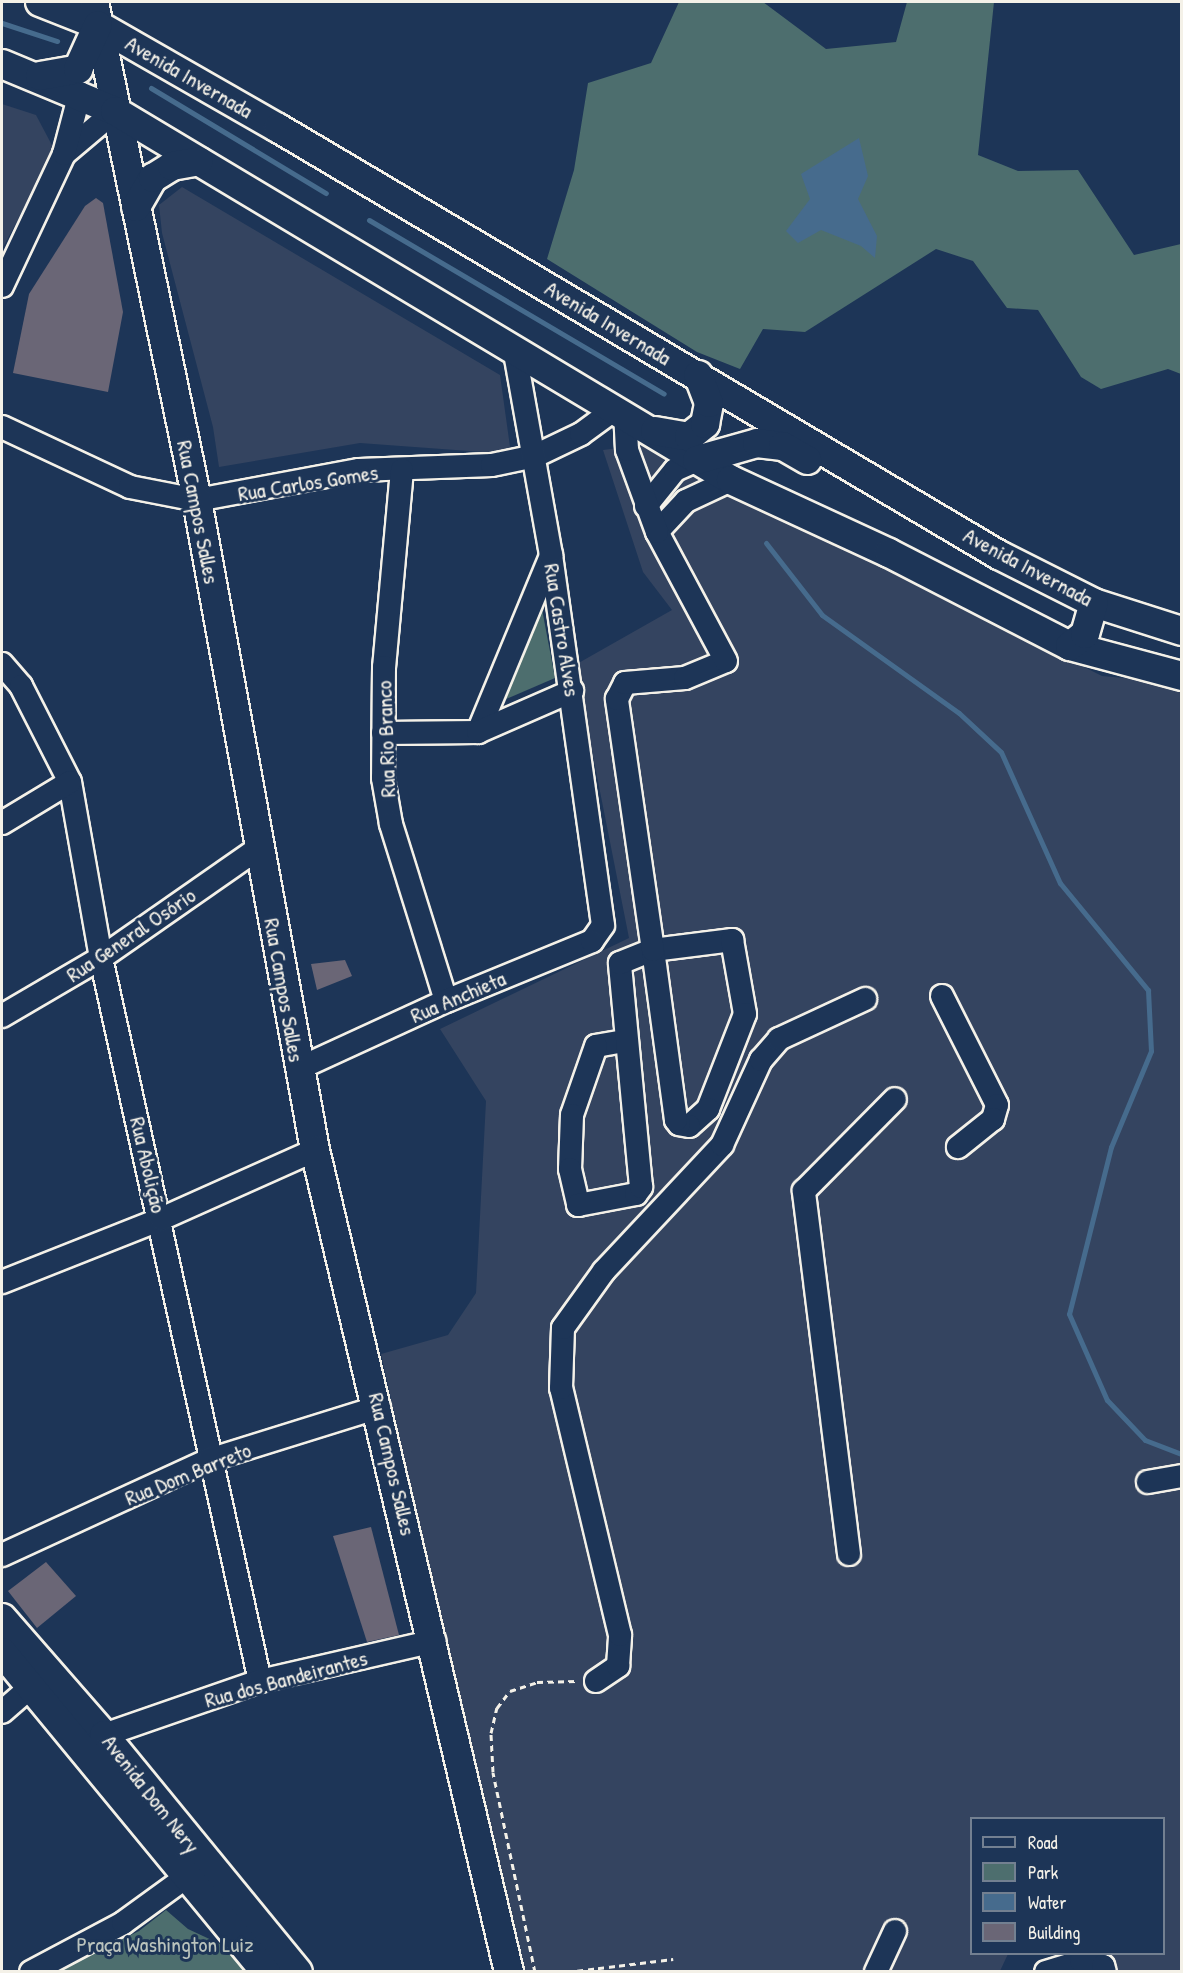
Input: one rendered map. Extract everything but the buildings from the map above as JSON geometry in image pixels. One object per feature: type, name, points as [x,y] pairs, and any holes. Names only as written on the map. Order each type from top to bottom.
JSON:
[{"type":"main road","name":"Avenida Invernada","points":[[40,2],[96,13],[999,555],[1094,603],[1182,632]]},
{"type":"main road","points":[[40,76],[78,69],[96,13]]},
{"type":"main road","name":"Rua Campos Salles","points":[[96,13],[197,500],[257,849],[298,1070],[315,1150],[434,1641],[509,1971]]},
{"type":"main road","points":[[2,64],[40,76],[115,111],[731,480],[889,553],[1070,646],[1179,675]]},
{"type":"main road","points":[[136,207],[153,178],[172,165],[199,161]]},
{"type":"main road","points":[[629,418],[689,437],[705,424],[709,403],[698,375]]},
{"type":"main road","points":[[697,460],[741,447],[771,443],[835,476],[884,487]]},
{"type":"main road","points":[[731,480],[741,447]]},
{"type":"main road","points":[[1070,646],[1085,634],[1094,603]]},
{"type":"main road","name":"Avenida Dom Nery","points":[[2,1618],[105,1735],[266,1971]]},
{"type":"main road","name":"Avenida Dom Nery","points":[[2,1652],[197,1870],[298,1971]]},
{"type":"street","points":[[2,286],[64,154],[80,93]]},
{"type":"street","points":[[64,154],[115,111]]},
{"type":"street","name":"Rua Castro Alves","points":[[514,348],[536,456],[604,914]]},
{"type":"street","points":[[624,1041],[596,1046],[572,1115],[570,1169],[578,1205],[636,1194],[641,1187],[618,969],[626,958],[653,950],[727,939],[736,945],[743,1025],[708,1109],[689,1125],[676,1120],[653,950],[619,690],[634,681],[685,678],[726,661],[657,532],[646,506],[627,450],[629,418]]},
{"type":"street","name":"Rua Carlos Gomes","points":[[2,427],[130,487],[197,500],[359,471],[492,465],[536,456],[581,434],[629,418]]},
{"type":"street","points":[[646,506],[675,471],[697,460]]},
{"type":"street","name":"Rua Rio Branco","points":[[402,470],[384,667],[383,778],[391,824],[446,1001]]},
{"type":"street","points":[[657,532],[686,501],[731,480]]},
{"type":"street","points":[[478,732],[551,555]]},
{"type":"street","name":"Rua Abolição","points":[[2,664],[21,686],[70,782],[101,958],[161,1219],[209,1460],[260,1681]]},
{"type":"street","points":[[383,733],[478,732],[572,691]]},
{"type":"street","points":[[2,823],[70,782]]},
{"type":"street","name":"Rua General Osório","points":[[2,1016],[101,958],[257,849]]},
{"type":"street","name":"Rua Anchieta","points":[[298,1070],[446,1001],[592,941],[600,933],[604,914]]},
{"type":"street","points":[[942,996],[997,1106],[993,1119],[958,1147]]},
{"type":"street","points":[[596,1681],[618,1666],[620,1635],[561,1388],[563,1328],[604,1271],[722,1145],[761,1060],[779,1039],[865,999]]},
{"type":"street","points":[[849,1554],[804,1191],[895,1100]]},
{"type":"street","points":[[2,1282],[161,1219],[315,1150]]},
{"type":"street","name":"Rua Dom Barreto","points":[[2,1555],[209,1460],[379,1407]]},
{"type":"street","points":[[1148,1482],[1182,1476]]},
{"type":"street","name":"Rua dos Bandeirantes","points":[[105,1735],[260,1681],[434,1641]]},
{"type":"street","points":[[2,1712],[31,1687]]},
{"type":"street","points":[[31,1971],[123,1923],[197,1870]]},
{"type":"street","points":[[876,1971],[895,1931]]},
{"type":"street","points":[[1046,1971],[1081,1961],[1103,1966],[1105,1971]]},
{"type":"path","points":[[535,1971],[493,1772],[491,1733],[497,1708],[510,1691],[537,1682],[596,1681]]},
{"type":"path","points":[[567,1971],[673,1959]]},
{"type":"shaded area","points":[[2,104],[36,115],[55,151],[2,249]]},
{"type":"shaded area","points":[[182,187],[500,375],[511,454],[360,443],[219,467],[213,427],[162,233],[159,205]]},
{"type":"shaded area","points":[[643,445],[1102,676],[1181,683],[1181,1971],[1109,1971],[1104,1955],[1165,1955],[1165,1817],[970,1817],[970,1955],[1008,1955],[1000,1971],[519,1971],[381,1354],[448,1335],[476,1293],[486,1101],[440,1029],[629,938],[575,665],[672,610],[643,572],[603,450]]},
{"type":"green space","points":[[679,2],[763,2],[826,49],[896,42],[907,2],[994,2],[978,155],[1018,171],[1078,170],[1134,255],[1181,244],[1181,374],[1168,369],[1101,389],[1081,377],[1038,310],[1007,308],[973,261],[936,249],[805,332],[763,329],[740,369],[697,352],[547,259],[574,170],[588,83],[651,63]]},
{"type":"green space","points":[[542,609],[555,678],[499,702]]},
{"type":"green space","name":"Praça Washington Luiz","points":[[166,1910],[188,1929],[233,1950],[252,1972],[56,1972],[139,1931]]},
{"type":"water","points":[[859,138],[868,176],[858,199],[877,236],[875,258],[861,246],[821,230],[798,243],[786,231],[810,199],[801,174]]},
{"type":"waterway","points":[[2,23],[57,41]]},
{"type":"waterway","points":[[151,88],[326,193]]},
{"type":"waterway","points":[[369,220],[664,394]]},
{"type":"waterway","points":[[766,543],[822,615],[959,713],[1001,752],[1060,883],[1148,990],[1151,1051],[1111,1147],[1069,1314],[1107,1400],[1145,1440],[1182,1454]]}]
